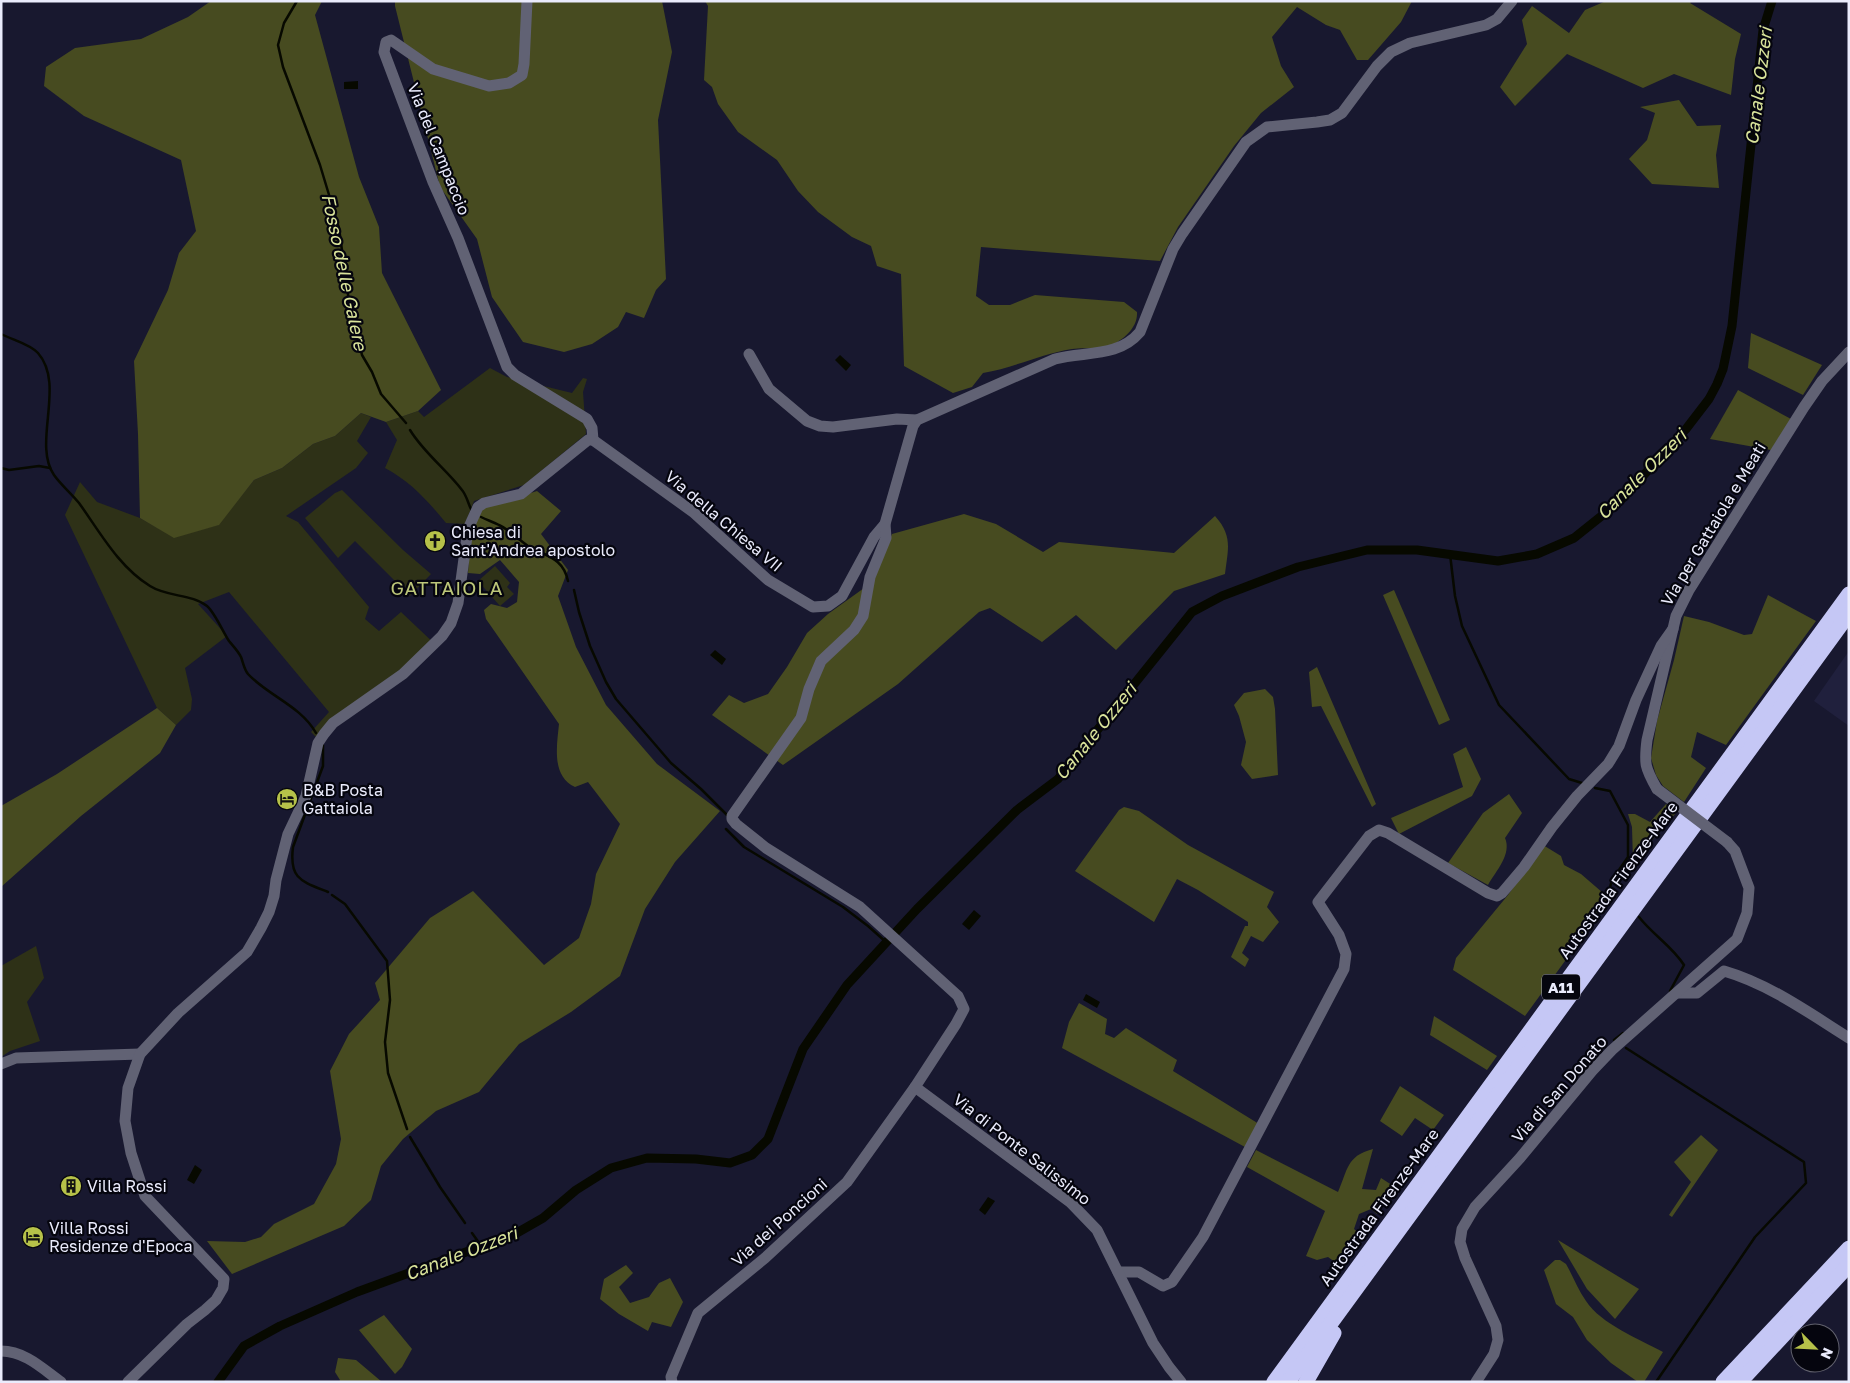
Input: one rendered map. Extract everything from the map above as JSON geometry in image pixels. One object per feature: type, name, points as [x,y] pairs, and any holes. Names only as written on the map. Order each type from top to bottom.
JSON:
[{"type":"highway","name":"Autostrada Firenze-Mare","points":[[1274,1382],[1849,594]]},
{"type":"highway","name":"Autostrada Firenze-Mare","points":[[1288,1382],[1849,614]]},
{"type":"highway","points":[[1772,1330],[1849,1239]]},
{"type":"highway","points":[[1306,1382],[1386,1248]]},
{"type":"highway","points":[[1723,1382],[1849,1248]]},
{"type":"highway","points":[[1740,1382],[1849,1265]]},
{"type":"street","name":"Via del Campaccio","points":[[527,1],[522,75],[509,83],[489,86],[433,70],[391,40],[386,42],[383,51],[433,182],[458,238],[507,367],[515,375],[587,419],[592,428],[593,440]]},
{"type":"street","points":[[915,1087],[964,1009],[958,996],[860,907],[766,848],[732,819],[738,805],[801,718],[809,689],[821,661],[854,630],[863,616],[870,577],[886,538],[885,524],[913,426],[917,420],[1055,359],[1071,355],[1104,352],[1125,346],[1140,332],[1173,250],[1182,234],[1246,142],[1267,127],[1330,120],[1342,113],[1377,66],[1391,52],[1410,43],[1486,25],[1497,19],[1512,1]]},
{"type":"street","name":"Via per Gattaiola e Meati","points":[[1727,842],[1656,789],[1645,768],[1647,740],[1676,616],[1689,590],[1804,407],[1822,381],[1849,352]]},
{"type":"street","points":[[749,354],[768,388],[796,412],[814,423],[833,427],[908,418],[917,420]]},
{"type":"street","points":[[128,1382],[187,1324],[216,1300],[223,1288],[224,1279],[145,1196],[131,1153],[125,1121],[128,1088],[140,1054],[178,1013],[247,952],[261,928],[274,896],[276,880],[288,834],[306,796],[318,744],[324,734],[333,723],[403,674],[436,643],[451,623],[458,603],[468,529],[478,507],[484,503],[521,494],[588,440],[593,440]]},
{"type":"street","name":"Via della Chiesa VII","points":[[593,440],[693,512],[768,580],[813,607],[828,606],[842,596],[874,537],[885,524]]},
{"type":"street","points":[[1118,1272],[1139,1272],[1164,1286],[1172,1282],[1203,1237],[1344,969],[1346,954],[1339,935],[1318,902],[1369,836],[1379,830],[1388,833],[1488,893],[1496,896],[1502,894],[1577,796],[1608,764],[1619,746],[1636,700],[1661,646],[1673,629]]},
{"type":"street","name":"Via di San Donato","points":[[1476,1382],[1494,1354],[1498,1340],[1496,1326],[1465,1258],[1460,1242],[1462,1229],[1475,1207],[1520,1158],[1592,1071],[1612,1050],[1738,939],[1747,913],[1749,888],[1735,851],[1727,842]]},
{"type":"street","points":[[1678,993],[1697,993],[1724,970],[1744,976],[1774,991],[1849,1038]]},
{"type":"street","points":[[1,1064],[16,1058],[140,1054]]},
{"type":"street","name":"Via di Ponte Salissimo","points":[[915,1087],[1070,1202],[1097,1230],[1153,1343],[1181,1382]]},
{"type":"street","name":"Via dei Poncioni","points":[[672,1382],[671,1376],[698,1313],[765,1258],[847,1182],[915,1087]]},
{"type":"street","points":[[1,1351],[21,1354],[61,1382]]},
{"type":"shaded area","points":[[358,81],[358,89],[344,89],[344,82]]},
{"type":"shaded area","points":[[840,355],[851,365],[846,371],[835,360]]},
{"type":"shaded area","points":[[715,650],[726,659],[722,665],[710,655]]},
{"type":"shaded area","points":[[1849,651],[1849,726],[1814,701]]},
{"type":"shaded area","points":[[974,910],[981,916],[969,930],[962,924]]},
{"type":"shaded area","points":[[1086,994],[1100,1002],[1097,1008],[1083,1000]]},
{"type":"shaded area","points":[[195,1165],[202,1170],[194,1184],[187,1180]]},
{"type":"shaded area","points":[[988,1197],[995,1201],[985,1215],[979,1210]]},
{"type":"green space","points":[[211,1],[322,1],[315,15],[359,177],[379,227],[382,273],[441,390],[418,411],[386,422],[361,413],[335,436],[313,444],[282,468],[254,480],[219,525],[174,538],[140,518],[134,361],[168,290],[179,253],[196,231],[181,160],[84,116],[44,86],[46,67],[75,48],[141,39],[188,17]]},
{"type":"green space","points":[[395,1],[662,1],[672,52],[658,120],[666,279],[656,290],[644,318],[626,312],[618,327],[592,344],[564,352],[523,342],[492,297],[477,239],[440,187]]},
{"type":"green space","points":[[705,1],[1412,1],[1401,22],[1368,60],[1357,60],[1340,30],[1326,25],[1297,7],[1272,37],[1281,66],[1294,87],[1261,113],[1234,146],[1178,227],[1160,261],[981,247],[976,296],[989,305],[1010,305],[1035,295],[1124,302],[1137,312],[1137,318],[1129,333],[1110,346],[1061,351],[983,373],[972,387],[953,393],[904,366],[901,274],[877,266],[871,246],[852,237],[818,212],[798,191],[777,160],[738,132],[718,104],[712,87],[704,80],[708,6]]},
{"type":"green space","points":[[1606,1],[1692,1],[1690,3],[1741,34],[1735,59],[1731,95],[1674,74],[1643,88],[1567,54],[1515,106],[1500,87],[1527,44],[1522,20],[1532,6],[1569,33],[1585,10]]},
{"type":"green space","points":[[1679,100],[1697,126],[1721,125],[1716,155],[1719,188],[1652,184],[1629,159],[1647,140],[1655,113],[1640,107]]},
{"type":"green space","points":[[1751,333],[1822,365],[1803,395],[1748,368]]},
{"type":"green space","points":[[490,368],[507,377],[572,393],[583,378],[587,379],[583,392],[586,434],[524,485],[474,501],[465,524],[446,523],[418,492],[403,479],[385,468],[397,440],[386,422],[418,411],[424,417]]},
{"type":"green space","points":[[1738,390],[1791,419],[1771,450],[1710,439]]},
{"type":"green space","points":[[361,413],[371,417],[357,441],[368,453],[356,468],[286,516],[298,522],[369,607],[365,619],[379,631],[401,612],[438,647],[333,728],[323,744],[311,732],[329,712],[229,592],[198,604],[227,636],[185,668],[192,699],[191,710],[176,725],[157,708],[65,515],[80,482],[97,502],[140,518],[174,537],[218,525],[254,480],[282,468],[313,444],[335,436]]},
{"type":"green space","points":[[342,490],[403,550],[431,574],[410,596],[355,541],[338,558],[305,518],[335,493]]},
{"type":"green space","points":[[537,491],[561,511],[541,534],[568,570],[558,596],[576,647],[606,705],[657,764],[720,811],[675,862],[645,909],[620,976],[571,1012],[519,1044],[479,1092],[436,1111],[403,1139],[381,1166],[371,1200],[344,1226],[232,1274],[207,1241],[245,1242],[261,1237],[274,1224],[314,1204],[336,1164],[341,1139],[330,1071],[349,1034],[380,1000],[375,983],[430,918],[473,891],[544,965],[579,938],[591,904],[596,874],[620,824],[588,782],[575,787],[567,782],[562,775],[557,759],[559,724],[486,619],[484,610],[491,604],[507,608],[517,602],[519,582],[500,560],[480,574],[468,573],[470,542],[480,509]]},
{"type":"green space","points":[[964,514],[996,524],[1043,552],[1059,542],[1174,553],[1215,516],[1225,530],[1227,537],[1228,550],[1225,574],[1174,591],[1116,650],[1076,615],[1042,642],[990,608],[979,612],[898,684],[783,765],[712,715],[729,695],[744,703],[768,694],[807,633],[828,614],[871,583],[892,534]]},
{"type":"green space","points":[[495,566],[510,583],[507,587],[514,594],[500,606],[478,581]]},
{"type":"green space","points":[[1394,590],[1450,720],[1439,725],[1383,595]]},
{"type":"green space","points":[[1768,595],[1816,621],[1726,745],[1697,732],[1691,757],[1706,768],[1684,802],[1663,786],[1656,775],[1651,758],[1657,721],[1684,616],[1709,622],[1744,635],[1752,634]]},
{"type":"green space","points":[[1317,667],[1376,804],[1372,807],[1321,706],[1312,707],[1309,672]]},
{"type":"green space","points":[[1265,689],[1273,697],[1275,709],[1278,775],[1252,779],[1241,765],[1246,742],[1234,705],[1244,693]]},
{"type":"green space","points":[[157,708],[176,725],[160,753],[81,816],[1,887],[1,806],[57,774]]},
{"type":"green space","points":[[1466,747],[1481,779],[1472,796],[1399,834],[1391,818],[1463,787],[1453,754]]},
{"type":"green space","points":[[1509,794],[1522,813],[1505,838],[1507,844],[1505,856],[1488,885],[1448,863],[1483,813]]},
{"type":"green space","points":[[1666,804],[1676,813],[1633,862],[1632,827],[1628,814],[1635,814],[1650,822]]},
{"type":"green space","points":[[1124,807],[1139,811],[1188,845],[1274,892],[1267,907],[1279,922],[1263,942],[1251,936],[1242,953],[1249,959],[1245,967],[1231,957],[1245,926],[1248,926],[1248,922],[1198,890],[1177,879],[1154,922],[1075,871],[1119,810]]},
{"type":"green space","points":[[1543,845],[1561,856],[1564,865],[1581,874],[1610,899],[1525,1016],[1453,970],[1456,958],[1508,895]]},
{"type":"green space","points":[[36,946],[44,978],[27,1002],[40,1041],[10,1051],[1,1057],[1,966]]},
{"type":"green space","points":[[1079,1003],[1107,1019],[1105,1034],[1114,1038],[1126,1028],[1177,1060],[1173,1071],[1259,1124],[1245,1147],[1062,1048],[1069,1022]]},
{"type":"green space","points":[[1434,1016],[1497,1056],[1487,1070],[1430,1035]]},
{"type":"green space","points":[[1400,1086],[1444,1115],[1433,1130],[1415,1118],[1402,1136],[1380,1121]]},
{"type":"green space","points":[[1701,1135],[1718,1150],[1672,1217],[1669,1215],[1691,1182],[1674,1162]]},
{"type":"green space","points":[[1373,1149],[1362,1189],[1376,1190],[1381,1178],[1398,1189],[1377,1214],[1371,1209],[1359,1214],[1354,1229],[1363,1237],[1342,1267],[1328,1257],[1317,1260],[1306,1256],[1325,1211],[1247,1167],[1256,1150],[1338,1192],[1346,1171],[1353,1160],[1364,1152]]},
{"type":"green space","points":[[1558,1240],[1639,1289],[1615,1319],[1587,1289]]},
{"type":"green space","points":[[1555,1260],[1560,1260],[1566,1264],[1583,1297],[1601,1317],[1663,1352],[1644,1382],[1638,1382],[1611,1363],[1587,1340],[1573,1317],[1556,1304],[1544,1270]]},
{"type":"green space","points":[[626,1265],[633,1273],[619,1287],[630,1303],[649,1297],[659,1283],[670,1278],[683,1302],[671,1327],[652,1322],[648,1331],[619,1314],[600,1299],[604,1279]]},
{"type":"green space","points":[[384,1315],[412,1349],[402,1367],[395,1374],[359,1330]]},
{"type":"green space","points":[[338,1358],[356,1360],[382,1382],[339,1382],[340,1380],[335,1372]]},
{"type":"waterway","name":"Fosso delle Galere","points":[[297,1],[284,23],[278,45],[283,67],[320,165],[339,228],[349,302],[362,355],[372,372],[381,394],[406,423]]},
{"type":"waterway","name":"Canale Ozzeri","points":[[218,1382],[244,1346],[280,1326],[357,1292],[515,1234],[543,1218],[576,1190],[611,1168],[647,1158],[696,1159],[730,1163],[752,1155],[768,1139],[803,1049],[847,985],[917,909],[1017,810],[1058,779],[1192,612],[1222,596],[1298,567],[1367,550],[1417,550],[1498,561],[1537,554],[1574,538],[1619,502],[1686,429],[1709,399],[1723,369],[1732,326],[1763,30],[1772,1]]},
{"type":"waterway","points":[[1,334],[35,350],[46,366],[50,397],[46,447],[48,462],[54,475],[79,503],[110,548],[128,569],[150,586],[157,590],[194,599],[207,606],[240,655],[248,674],[302,715],[316,733]]},
{"type":"waterway","name":"Fosso delle Galere","points":[[410,430],[462,490],[472,511]]},
{"type":"waterway","points":[[1,468],[9,470],[39,466],[50,468]]},
{"type":"waterway","name":"Fosso delle Galere","points":[[481,517],[503,527],[528,546],[558,562],[566,573],[568,581]]},
{"type":"waterway","points":[[1450,554],[1455,596],[1462,626],[1499,705],[1569,779],[1582,783]]},
{"type":"waterway","name":"Fosso delle Galere","points":[[574,590],[590,646],[616,699],[671,763],[727,815]]},
{"type":"waterway","points":[[323,745],[323,766],[293,847],[292,858],[295,872],[299,877],[311,885],[328,892]]},
{"type":"waterway","points":[[1595,788],[1610,791],[1628,825],[1628,857],[1612,880],[1609,891],[1613,896]]},
{"type":"waterway","name":"Fosso delle Galere","points":[[726,829],[744,847],[843,907],[886,942]]},
{"type":"waterway","points":[[332,895],[345,904],[387,961],[390,1000],[385,1042],[388,1073],[407,1129]]},
{"type":"waterway","points":[[1639,917],[1674,952],[1684,965],[1670,991]]},
{"type":"waterway","points":[[1614,1040],[1623,1033]]},
{"type":"waterway","points":[[1626,1048],[1804,1162],[1806,1183],[1755,1237],[1656,1382]]},
{"type":"waterway","points":[[410,1137],[440,1187],[465,1223]]},
{"type":"waterway","points":[[472,1233],[482,1247]]},
{"type":"place","name":"Chiesa di Sant'Andrea apostolo","points":[[435,541]]},
{"type":"place","name":"B&B Posta Gattaiola","points":[[287,799]]},
{"type":"place","name":"Villa Rossi","points":[[71,1186]]},
{"type":"place","name":"Villa Rossi Residenze d'Epoca","points":[[33,1237]]},
{"type":"district","name":"GATTAIOLA","points":[[447,587]]}]
